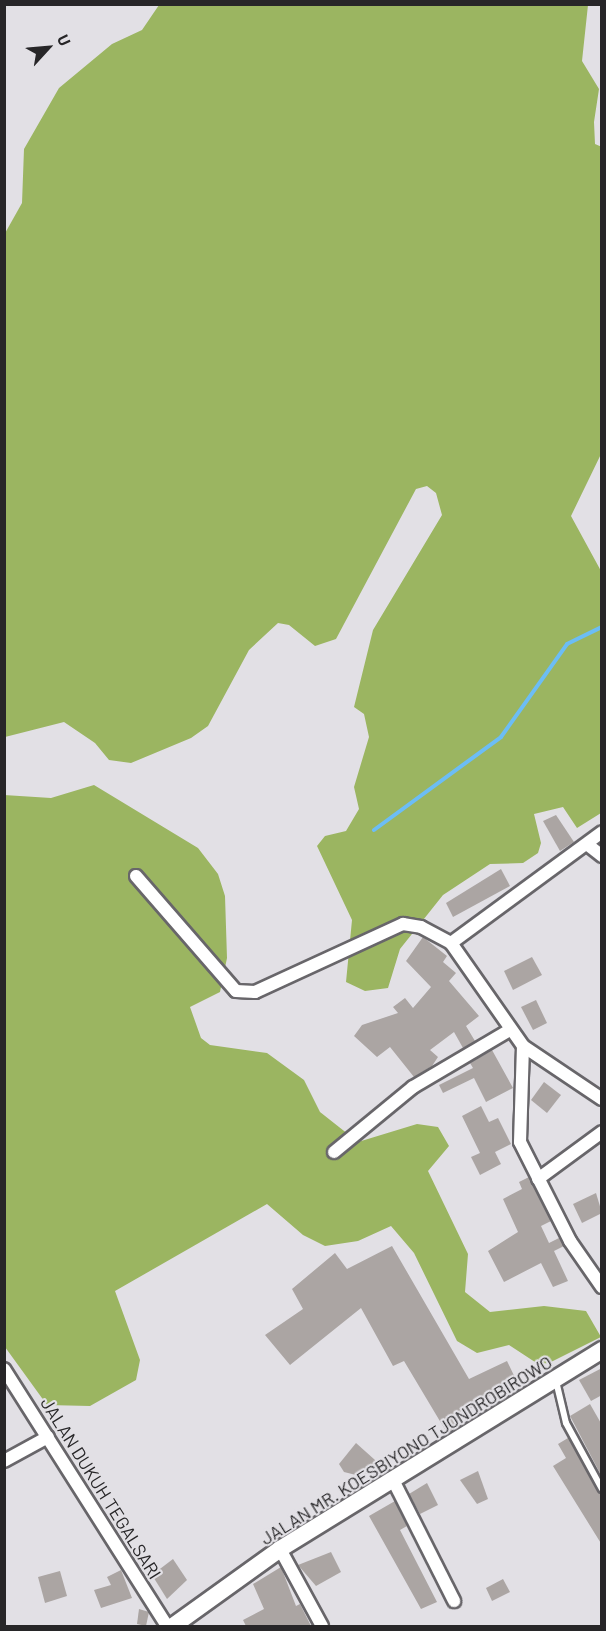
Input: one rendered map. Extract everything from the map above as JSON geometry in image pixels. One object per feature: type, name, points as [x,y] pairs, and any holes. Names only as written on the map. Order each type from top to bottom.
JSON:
[{"type":"main road","name":"JALAN MR. KOESBIYONO TJONDROBIROWO","points":[[173,1626],[280,1549],[392,1478],[556,1381],[602,1350]]},
{"type":"street","points":[[451,943],[602,832]]},
{"type":"street","points":[[588,844],[602,856]]},
{"type":"street","points":[[136,876],[236,991],[255,993],[403,924],[451,943],[508,1031],[523,1046],[602,1099]]},
{"type":"street","points":[[334,1152],[413,1087],[508,1031]]},
{"type":"street","points":[[523,1046],[520,1142],[538,1179],[602,1287]]},
{"type":"street","points":[[538,1179],[602,1132]]},
{"type":"street","name":"JALAN DUKUH TEGALSARI","points":[[4,1370],[167,1626]]},
{"type":"street","points":[[4,1461],[48,1437]]},
{"type":"street","points":[[392,1478],[454,1601]]},
{"type":"street","points":[[280,1549],[322,1626]]},
{"type":"lane","points":[[556,1381],[566,1423],[602,1489]]},
{"type":"green space","points":[[159,5],[588,5],[582,61],[599,89],[594,122],[595,144],[602,147],[602,452],[571,516],[601,571],[601,813],[577,828],[563,807],[534,814],[541,843],[538,853],[523,863],[490,864],[443,895],[400,949],[388,988],[365,991],[346,982],[352,920],[317,846],[325,836],[346,831],[359,809],[354,787],[369,737],[364,714],[354,707],[373,630],[442,515],[436,493],[427,486],[416,489],[336,639],[315,646],[289,625],[278,623],[249,650],[208,726],[191,738],[131,763],[109,760],[95,743],[64,722],[5,737],[4,235],[22,203],[24,149],[59,88],[112,44],[142,30]]},
{"type":"green space","points":[[94,785],[198,848],[218,874],[225,896],[227,958],[220,992],[190,1007],[201,1038],[210,1045],[267,1053],[304,1080],[320,1112],[358,1142],[417,1124],[438,1127],[449,1146],[428,1171],[468,1254],[465,1292],[490,1312],[544,1306],[586,1311],[601,1337],[549,1363],[538,1364],[509,1345],[477,1353],[457,1341],[414,1253],[391,1226],[358,1241],[325,1246],[303,1235],[267,1204],[115,1291],[140,1360],[136,1380],[90,1406],[47,1405],[5,1347],[4,795],[51,798]]},
{"type":"building","points":[[556,815],[574,842],[560,851],[543,821]]},
{"type":"building","points":[[501,869],[510,886],[453,917],[446,903]]},
{"type":"building","points":[[423,937],[447,956],[443,962],[456,973],[449,981],[479,1016],[466,1026],[475,1041],[463,1048],[454,1032],[430,1050],[438,1057],[432,1066],[414,1077],[390,1047],[377,1057],[354,1036],[362,1025],[398,1013],[393,1007],[405,998],[413,1008],[431,987],[406,961]]},
{"type":"building","points":[[532,957],[542,975],[513,990],[504,971]]},
{"type":"building","points":[[536,1000],[547,1023],[533,1030],[521,1007]]},
{"type":"building","points":[[492,1050],[513,1088],[486,1102],[474,1078],[443,1093],[439,1085],[473,1068],[470,1063]]},
{"type":"building","points":[[544,1082],[561,1095],[547,1113],[531,1100]]},
{"type":"building","points":[[481,1106],[489,1122],[498,1118],[511,1144],[495,1152],[501,1164],[480,1175],[471,1157],[480,1153],[462,1116]]},
{"type":"building","points":[[529,1177],[551,1221],[541,1226],[549,1243],[559,1238],[564,1246],[554,1251],[568,1281],[553,1287],[541,1263],[504,1282],[488,1251],[518,1232],[503,1199],[522,1189],[519,1182]]},
{"type":"building","points":[[596,1193],[602,1213],[582,1223],[573,1204]]},
{"type":"building","points":[[392,1246],[469,1379],[507,1361],[519,1386],[494,1393],[456,1418],[460,1425],[447,1433],[404,1361],[393,1366],[361,1308],[290,1365],[265,1335],[303,1309],[292,1289],[335,1253],[347,1269]]},
{"type":"building","points":[[602,1368],[602,1395],[591,1401],[579,1380]]},
{"type":"building","points":[[590,1404],[602,1425],[602,1477],[570,1416]]},
{"type":"building","points":[[568,1438],[602,1494],[602,1545],[553,1466],[566,1458],[558,1444]]},
{"type":"building","points":[[356,1443],[375,1460],[378,1469],[360,1476],[344,1472],[339,1464]]},
{"type":"building","points":[[478,1471],[488,1499],[477,1504],[460,1480]]},
{"type":"building","points":[[427,1483],[438,1505],[420,1514],[409,1494]]},
{"type":"building","points":[[395,1501],[407,1526],[400,1530],[437,1602],[421,1609],[369,1516]]},
{"type":"building","points":[[331,1552],[341,1572],[316,1586],[298,1565]]},
{"type":"building","points":[[173,1559],[187,1580],[167,1599],[152,1575]]},
{"type":"building","points":[[281,1567],[296,1606],[300,1604],[311,1626],[246,1626],[243,1620],[264,1609],[253,1584]]},
{"type":"building","points":[[121,1570],[132,1598],[101,1608],[94,1590],[111,1585],[107,1577]]},
{"type":"building","points":[[60,1571],[67,1596],[45,1603],[38,1577]]},
{"type":"building","points":[[503,1579],[510,1592],[492,1601],[486,1588]]},
{"type":"building","points":[[139,1609],[149,1612],[146,1626],[137,1624]]},
{"type":"waterway","points":[[374,830],[501,737],[567,644],[602,627]]}]
